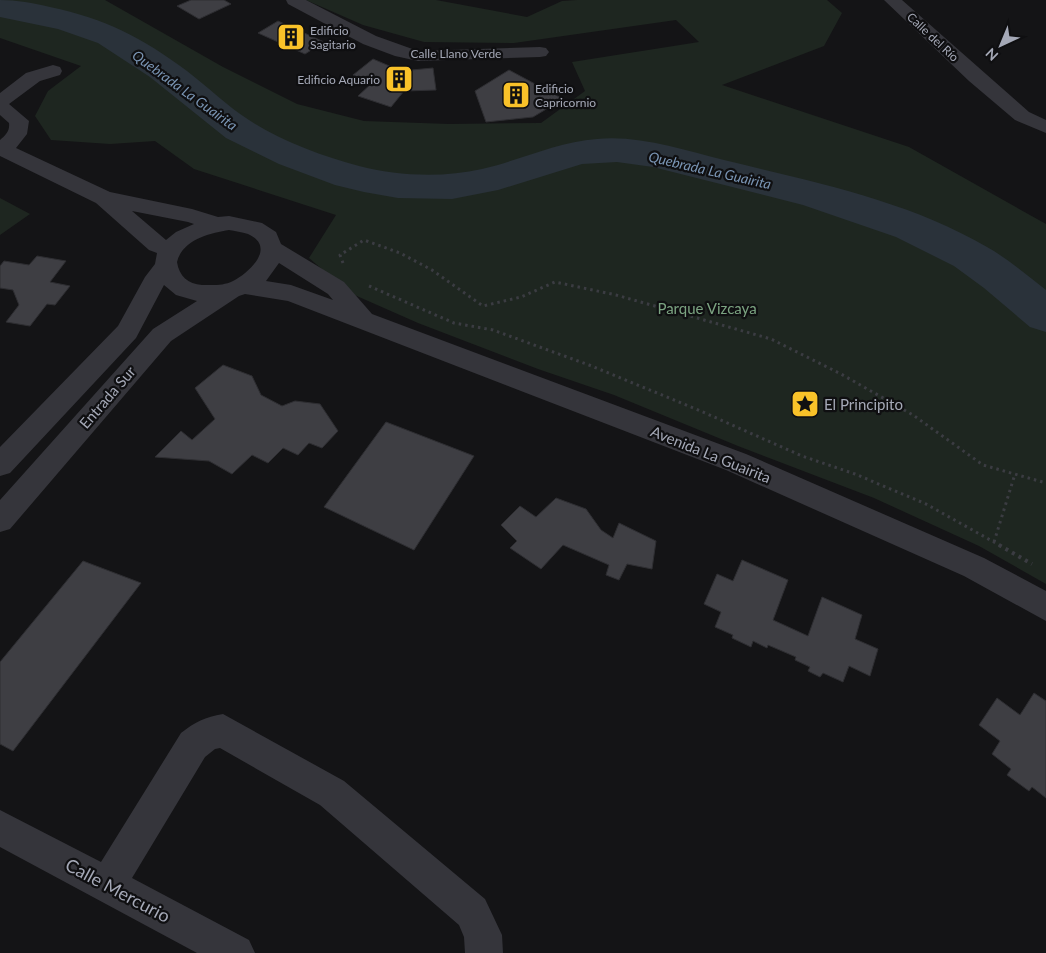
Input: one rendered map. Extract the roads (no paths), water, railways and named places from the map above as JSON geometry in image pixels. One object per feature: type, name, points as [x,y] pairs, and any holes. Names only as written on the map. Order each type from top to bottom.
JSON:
[{"type":"street","name":"Calle Llano Verde","points":[[294,0],[381,46],[398,52],[418,56],[540,52]]},
{"type":"street","name":"Calle del Río","points":[[892,0],[976,77],[1022,116],[1046,127]]},
{"type":"street","points":[[1,148],[17,135],[21,129],[19,121],[0,104],[32,77],[53,71]]},
{"type":"street","name":"Avenida La Guairita","points":[[1,148],[104,198],[192,216],[215,224]]},
{"type":"street","name":"Avenida La Guairita","points":[[104,198],[169,257]]},
{"type":"street","name":"Avenida La Guairita","points":[[365,322],[336,288],[272,249],[269,240],[254,227],[242,224],[215,224],[194,231],[177,243],[169,257],[168,273],[180,287],[202,294],[237,289],[291,293],[365,322],[736,462],[974,567],[1046,607]]},
{"type":"street","points":[[237,289],[256,279],[266,269],[271,259],[272,249]]},
{"type":"street","name":"Entrada Sur","points":[[0,465],[127,332],[169,257]]},
{"type":"street","name":"Entrada Sur","points":[[0,520],[162,335],[237,289]]},
{"type":"street","points":[[108,884],[193,745],[208,733],[223,731],[332,793],[472,912],[483,935],[484,953]]},
{"type":"street","name":"Calle Mercurio","points":[[0,828],[236,953]]},
{"type":"waterway","name":"Quebrada La Guairita","points":[[0,7],[70,22],[110,36],[136,51],[239,130],[293,156],[349,176],[398,185],[452,186],[484,181],[582,152],[617,150],[653,155],[817,196],[849,205],[910,227],[969,256],[1009,284],[1046,315]]},
{"type":"place","name":"Edificio Sagitario","points":[[291,37]]},
{"type":"place","name":"Edificio Aquario","points":[[399,79]]},
{"type":"place","name":"Edificio Capricornio","points":[[516,95]]},
{"type":"place","name":"El Principito","points":[[805,404]]},
{"type":"park label","name":"Parque Vizcaya","points":[[707,308]]}]
